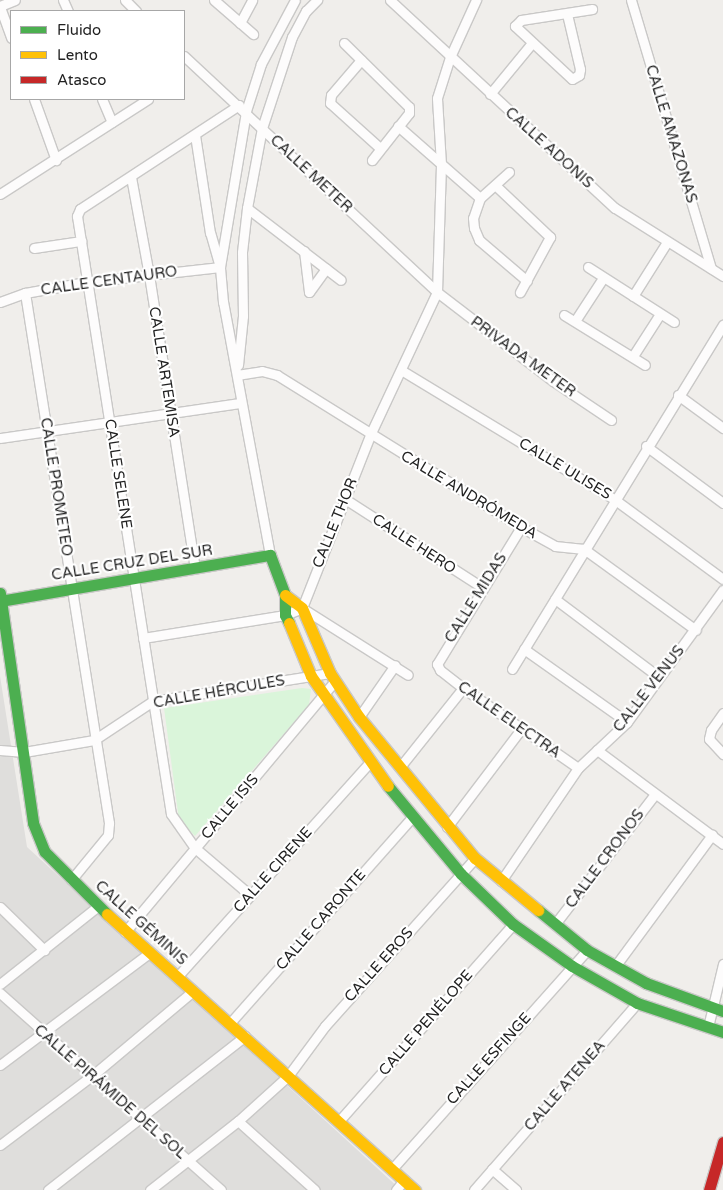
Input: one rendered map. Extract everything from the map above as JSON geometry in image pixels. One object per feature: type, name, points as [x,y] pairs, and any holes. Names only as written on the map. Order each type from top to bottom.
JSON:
[{"type":"street","points":[[10,35],[0,6],[15,0]]},
{"type":"street","points":[[125,0],[135,10]]},
{"type":"street","points":[[214,0],[253,34]]},
{"type":"street","points":[[240,23],[252,0]]},
{"type":"street","points":[[220,267],[242,108],[261,64],[295,0]]},
{"type":"street","points":[[237,375],[247,208],[262,128],[292,36],[306,11],[317,0]]},
{"type":"street","name":"CALLE ADONIS","points":[[390,0],[450,58],[615,208],[723,276]]},
{"type":"street","points":[[437,292],[441,164],[437,98],[450,58],[476,0]]},
{"type":"street","name":"CALLE AMAZONAS","points":[[631,0],[711,268]]},
{"type":"street","points":[[566,14],[580,68],[576,78],[566,76],[515,28],[517,22],[592,9]]},
{"type":"street","points":[[344,43],[409,107],[408,113],[372,160]]},
{"type":"street","points":[[490,94],[531,44]]},
{"type":"street","name":"CALLE METER","points":[[185,57],[242,108],[437,292]]},
{"type":"street","points":[[361,60],[331,95],[330,104],[380,148]]},
{"type":"street","points":[[185,69],[192,64]]},
{"type":"street","points":[[34,100],[56,160]]},
{"type":"street","points":[[102,100],[112,122]]},
{"type":"street","points":[[1,192],[56,160],[144,100]]},
{"type":"street","name":"CALLE SELENE","points":[[242,108],[195,135],[78,212],[86,282],[171,814],[196,848],[250,895]]},
{"type":"street","points":[[398,126],[480,198]]},
{"type":"street","points":[[195,135],[210,233],[220,267],[223,302],[237,375],[240,403],[270,555],[285,595],[285,615],[311,676],[369,763],[412,817],[461,874],[514,924],[572,966],[637,1003],[723,1032]]},
{"type":"street","points":[[509,172],[480,198],[473,218],[476,235],[526,281]]},
{"type":"street","name":"CALLE ARTEMISA","points":[[131,177],[149,275],[195,568]]},
{"type":"street","points":[[494,185],[550,237],[520,292]]},
{"type":"street","points":[[247,208],[341,280]]},
{"type":"street","points":[[34,248],[81,241]]},
{"type":"street","points":[[633,296],[667,242]]},
{"type":"street","points":[[304,250],[309,292],[326,269]]},
{"type":"street","name":"CALLE CENTAURO","points":[[0,302],[25,293],[86,282],[220,267]]},
{"type":"street","points":[[588,267],[674,322]]},
{"type":"street","points":[[576,322],[603,278]]},
{"type":"street","name":"CALLE THOR","points":[[302,608],[370,435],[437,292]]},
{"type":"street","name":"PRIVADA METER","points":[[437,292],[546,375],[611,420]]},
{"type":"street","name":"CALLE PROMETEO","points":[[25,293],[48,431],[94,740],[110,829],[71,880]]},
{"type":"street","points":[[633,356],[660,314]]},
{"type":"street","points":[[564,315],[646,365]]},
{"type":"street","points":[[512,669],[646,446],[723,325]]},
{"type":"street","name":"CALLE ULISES","points":[[401,370],[614,499],[723,579]]},
{"type":"street","name":"CALLE ANDRÓMEDA","points":[[237,375],[262,371],[276,375],[370,435],[554,546],[584,549]]},
{"type":"street","points":[[678,395],[723,428]]},
{"type":"street","points":[[0,438],[240,403]]},
{"type":"street","points":[[646,446],[723,503]]},
{"type":"street","name":"CALLE HERO","points":[[345,499],[483,588]]},
{"type":"street","name":"CALLE MIDAS","points":[[440,670],[438,659],[521,527]]},
{"type":"street","points":[[584,549],[696,630]]},
{"type":"street","name":"CALLE CRUZ DEL SUR","points":[[0,598],[270,555]]},
{"type":"street","name":"CALLE VENUS","points":[[501,882],[578,768],[627,722],[696,630],[723,590]]},
{"type":"street","points":[[285,595],[302,608],[408,675]]},
{"type":"street","name":"CALLE GÉMINIS","points":[[0,598],[38,839],[71,880],[125,932],[230,1023],[415,1190]]},
{"type":"street","points":[[555,599],[660,677]]},
{"type":"street","points":[[143,638],[285,615],[302,608]]},
{"type":"street","points":[[302,608],[332,677],[359,717],[447,827],[475,858],[501,882],[587,950],[661,990],[718,1010]]},
{"type":"street","points":[[524,649],[627,722]]},
{"type":"street","points":[[359,717],[395,666]]},
{"type":"street","name":"CALLE ELECTRA","points":[[440,670],[578,768]]},
{"type":"street","name":"CALLE HÉRCULES","points":[[0,750],[24,752],[94,740],[153,701],[311,676],[332,677]]},
{"type":"street","name":"CALLE ISIS","points":[[125,932],[324,695],[332,677]]},
{"type":"street","points":[[400,767],[463,688]]},
{"type":"street","points":[[723,712],[711,730],[709,739],[723,754]]},
{"type":"street","points":[[447,827],[521,729]]},
{"type":"street","points":[[597,750],[723,844]]},
{"type":"street","name":"CALLE CIRENE","points":[[177,977],[369,763]]},
{"type":"street","name":"CALLE CRONOS","points":[[555,924],[655,794]]},
{"type":"street","name":"CALLE CARONTE","points":[[230,1023],[412,817]]},
{"type":"street","points":[[616,965],[712,835]]},
{"type":"street","name":"CALLE EROS","points":[[150,1190],[238,1121],[288,1076],[325,1026],[475,858]]},
{"type":"street","points":[[0,906],[44,950]]},
{"type":"street","points":[[0,984],[98,906]]},
{"type":"street","name":"CALLE PENÉLOPE","points":[[339,1121],[514,924]]},
{"type":"street","name":"CALLE ESFINGE","points":[[392,1169],[587,950]]},
{"type":"street","points":[[0,1065],[149,952]]},
{"type":"street","points":[[708,1027],[718,1010],[723,964]]},
{"type":"street","points":[[1,1143],[93,1075],[194,991]]},
{"type":"street","name":"CALLE PIRÁMIDE DEL SOL","points":[[0,993],[221,1190]]},
{"type":"street","name":"CALLE ATENEA","points":[[474,1190],[637,1003]]},
{"type":"street","points":[[48,1190],[244,1036]]},
{"type":"street","points":[[238,1121],[315,1190]]},
{"type":"street","points":[[709,1190],[723,1142]]},
{"type":"street","points":[[492,1169],[516,1190]]},
{"type":"street","points":[[396,1190],[404,1180]]},
{"type":"shaded area","points":[[0,676],[27,847],[401,1190],[0,1190]]},
{"type":"green space","points":[[302,688],[311,689],[309,705],[195,836],[179,820],[164,708]]},
{"type":"traffic: fast","points":[[0,601],[270,555],[285,595],[285,615],[289,623]]},
{"type":"traffic: fast","points":[[0,593],[33,823],[45,852],[107,914]]},
{"type":"traffic: fast","points":[[388,786],[461,874],[513,924],[572,966],[637,1003],[723,1032]]},
{"type":"traffic: fast","points":[[538,910],[587,950],[646,983],[723,1011]]},
{"type":"traffic: slow","points":[[285,595],[302,608],[330,673],[359,717],[475,858],[538,910]]},
{"type":"traffic: slow","points":[[289,623],[311,676],[388,786]]},
{"type":"traffic: slow","points":[[107,914],[415,1190]]},
{"type":"traffic: jam","points":[[709,1190],[723,1142]]}]
